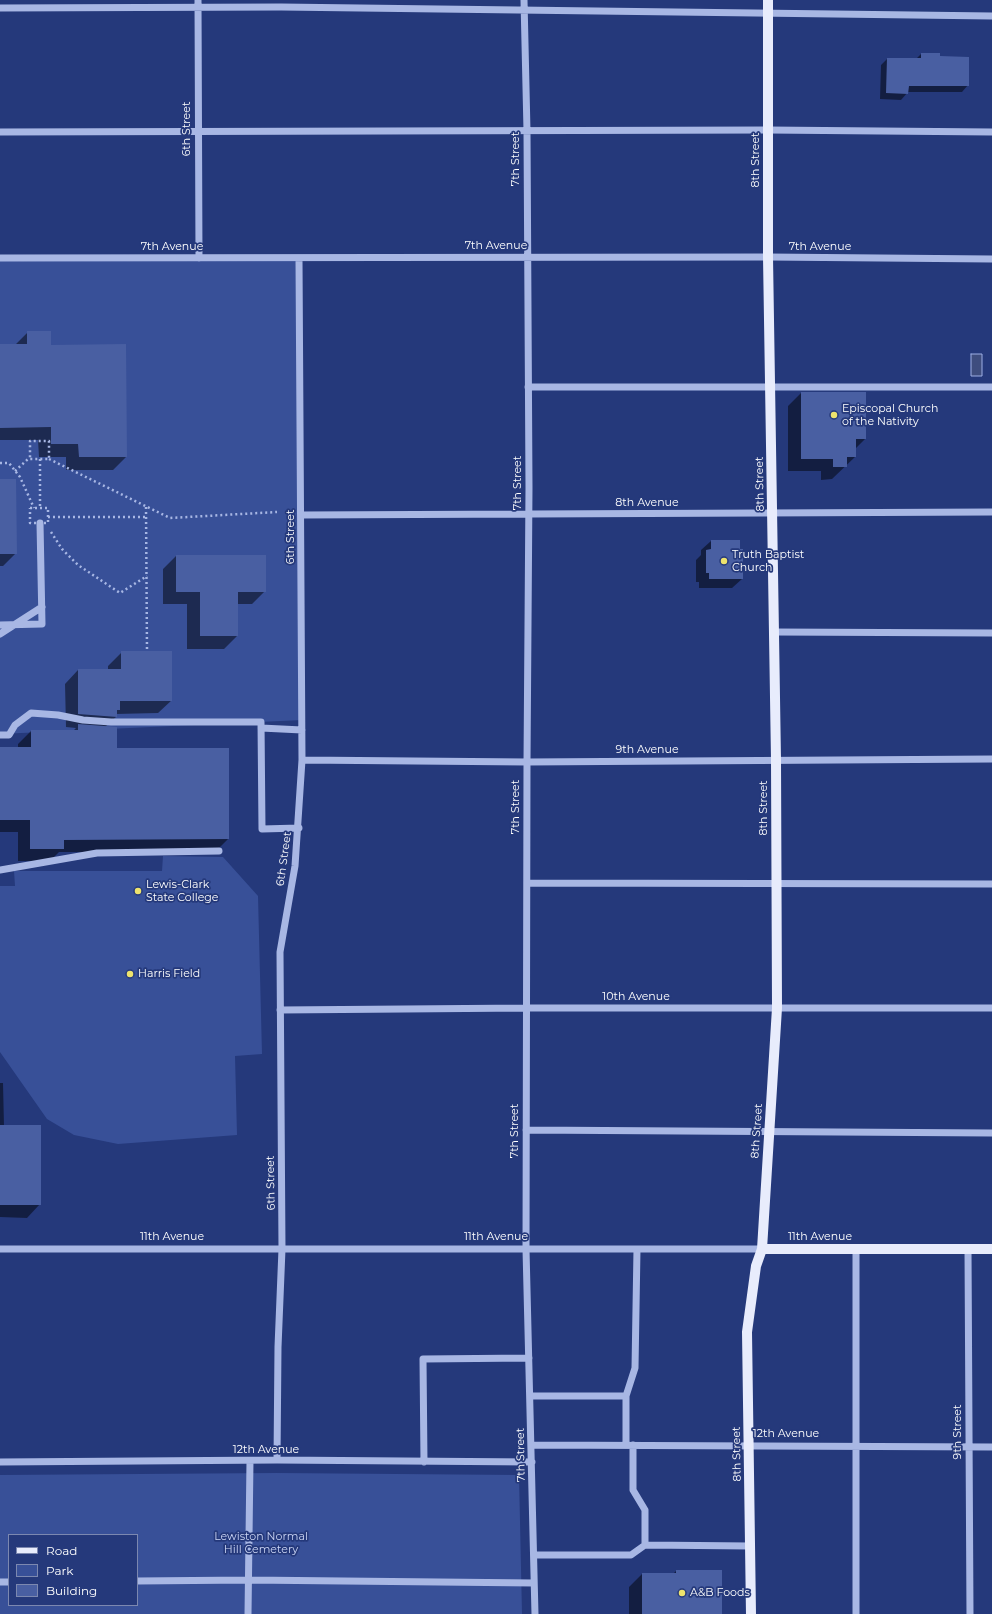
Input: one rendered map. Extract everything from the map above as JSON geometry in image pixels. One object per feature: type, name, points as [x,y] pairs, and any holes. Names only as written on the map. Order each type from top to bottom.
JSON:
[{"type":"main road","name":"8th Street","points":[[751,1614],[748,1445],[748,1332],[756,1266],[762,1249],[777,1008],[776,760],[768,257],[768,0]]},
{"type":"main road","name":"11th Avenue","points":[[762,1249],[992,1249]]},
{"type":"street","name":"7th Street","points":[[524,0],[527,131],[529,514],[526,1250],[535,1614]]},
{"type":"street","points":[[0,8],[198,3],[524,10],[992,16]]},
{"type":"street","name":"6th Street","points":[[198,3],[199,258]]},
{"type":"street","points":[[0,132],[768,130],[992,132]]},
{"type":"street","name":"7th Avenue","points":[[0,258],[299,259],[768,257],[992,260]]},
{"type":"street","name":"6th Street","points":[[277,1460],[278,1347],[282,1248],[280,952],[295,866],[299,828],[302,760],[302,515],[299,259]]},
{"type":"street","points":[[528,387],[992,387]]},
{"type":"street","name":"8th Avenue","points":[[302,515],[992,512]]},
{"type":"street","points":[[0,624],[42,624],[43,523]]},
{"type":"street","points":[[0,634],[42,608]]},
{"type":"street","points":[[774,632],[992,633]]},
{"type":"street","points":[[0,736],[8,735],[15,725],[31,713],[58,715],[90,721],[261,722],[262,829],[299,828]]},
{"type":"street","points":[[261,728],[302,730]]},
{"type":"street","name":"9th Avenue","points":[[302,760],[527,762],[992,759]]},
{"type":"street","points":[[0,870],[97,853],[218,851]]},
{"type":"street","points":[[527,883],[992,884]]},
{"type":"street","name":"10th Avenue","points":[[280,1010],[526,1008],[992,1008]]},
{"type":"street","points":[[526,1130],[992,1133]]},
{"type":"street","name":"11th Avenue","points":[[0,1249],[762,1249]]},
{"type":"street","points":[[856,1249],[856,1614]]},
{"type":"street","name":"9th Street","points":[[968,1249],[970,1614]]},
{"type":"street","points":[[637,1250],[635,1368],[626,1396],[634,1490],[645,1510],[645,1545]]},
{"type":"street","points":[[424,1462],[423,1359],[529,1358]]},
{"type":"street","points":[[530,1396],[626,1396]]},
{"type":"street","name":"12th Avenue","points":[[532,1445],[992,1447]]},
{"type":"street","name":"12th Avenue","points":[[0,1462],[277,1460],[532,1462]]},
{"type":"street","points":[[248,1614],[250,1461]]},
{"type":"street","points":[[534,1555],[631,1555],[645,1545],[750,1546]]},
{"type":"street","points":[[138,1581],[249,1580],[534,1583]]},
{"type":"path","points":[[30,459],[30,441],[49,441],[49,459]]},
{"type":"path","points":[[15,471],[28,459],[49,459],[170,518],[277,512]]},
{"type":"path","points":[[40,459],[40,508]]},
{"type":"path","points":[[0,463],[9,463],[20,477],[34,508]]},
{"type":"path","points":[[146,507],[147,651]]},
{"type":"path","points":[[48,517],[146,517]]},
{"type":"path","points":[[43,523],[62,549],[78,565],[120,593],[146,576]]},
{"type":"green space","points":[[0,258],[299,259],[302,720],[0,734]]},
{"type":"green space","name":"Harris Field","points":[[163,856],[223,857],[258,896],[262,1054],[235,1056],[237,1135],[118,1144],[74,1135],[47,1119],[0,1052],[0,886],[15,886],[14,871],[162,871]]},
{"type":"green space","name":"Lewiston Normal Hill Cemetery","points":[[277,1473],[519,1475],[522,1614],[0,1614],[0,1475]]},
{"type":"shaded area","points":[[971,354],[982,354],[982,376],[971,376]]},
{"type":"building","points":[[921,53],[940,53],[940,56],[969,57],[969,86],[909,86],[908,94],[886,93],[887,58],[921,58]]},
{"type":"building","points":[[27,331],[51,331],[51,345],[126,344],[127,457],[79,457],[78,444],[51,444],[51,427],[0,428],[0,344],[27,344]]},
{"type":"building","name":"Episcopal Church of the Nativity","points":[[801,392],[866,392],[866,439],[856,439],[856,457],[847,457],[847,467],[833,467],[833,459],[801,459]]},
{"type":"building","points":[[0,479],[16,479],[17,554],[0,554]]},
{"type":"building","name":"Truth Baptist Church","points":[[711,540],[740,540],[740,549],[743,549],[743,579],[709,579],[709,573],[706,573],[706,550],[711,549]]},
{"type":"building","points":[[176,555],[266,555],[266,592],[238,592],[238,636],[200,636],[200,592],[176,592]]},
{"type":"building","points":[[121,651],[172,651],[172,701],[120,701],[120,710],[117,710],[117,717],[78,714],[78,669],[121,669]]},
{"type":"building","points":[[78,724],[117,727],[117,748],[229,748],[229,839],[64,840],[64,849],[30,849],[30,820],[0,820],[0,747],[31,747],[31,730],[78,730]]},
{"type":"building","points":[[0,1125],[41,1125],[41,1205],[0,1205]]},
{"type":"building","name":"A&B Foods","points":[[676,1570],[722,1570],[722,1614],[642,1614],[642,1573],[676,1573]]},
{"type":"place","name":"Episcopal Church of the Nativity","points":[[834,415]]},
{"type":"place","name":"Truth Baptist Church","points":[[724,561]]},
{"type":"place","name":"Lewis-Clark State College","points":[[138,891]]},
{"type":"place","name":"Harris Field","points":[[130,974]]},
{"type":"place","name":"A&B Foods","points":[[682,1593]]}]
